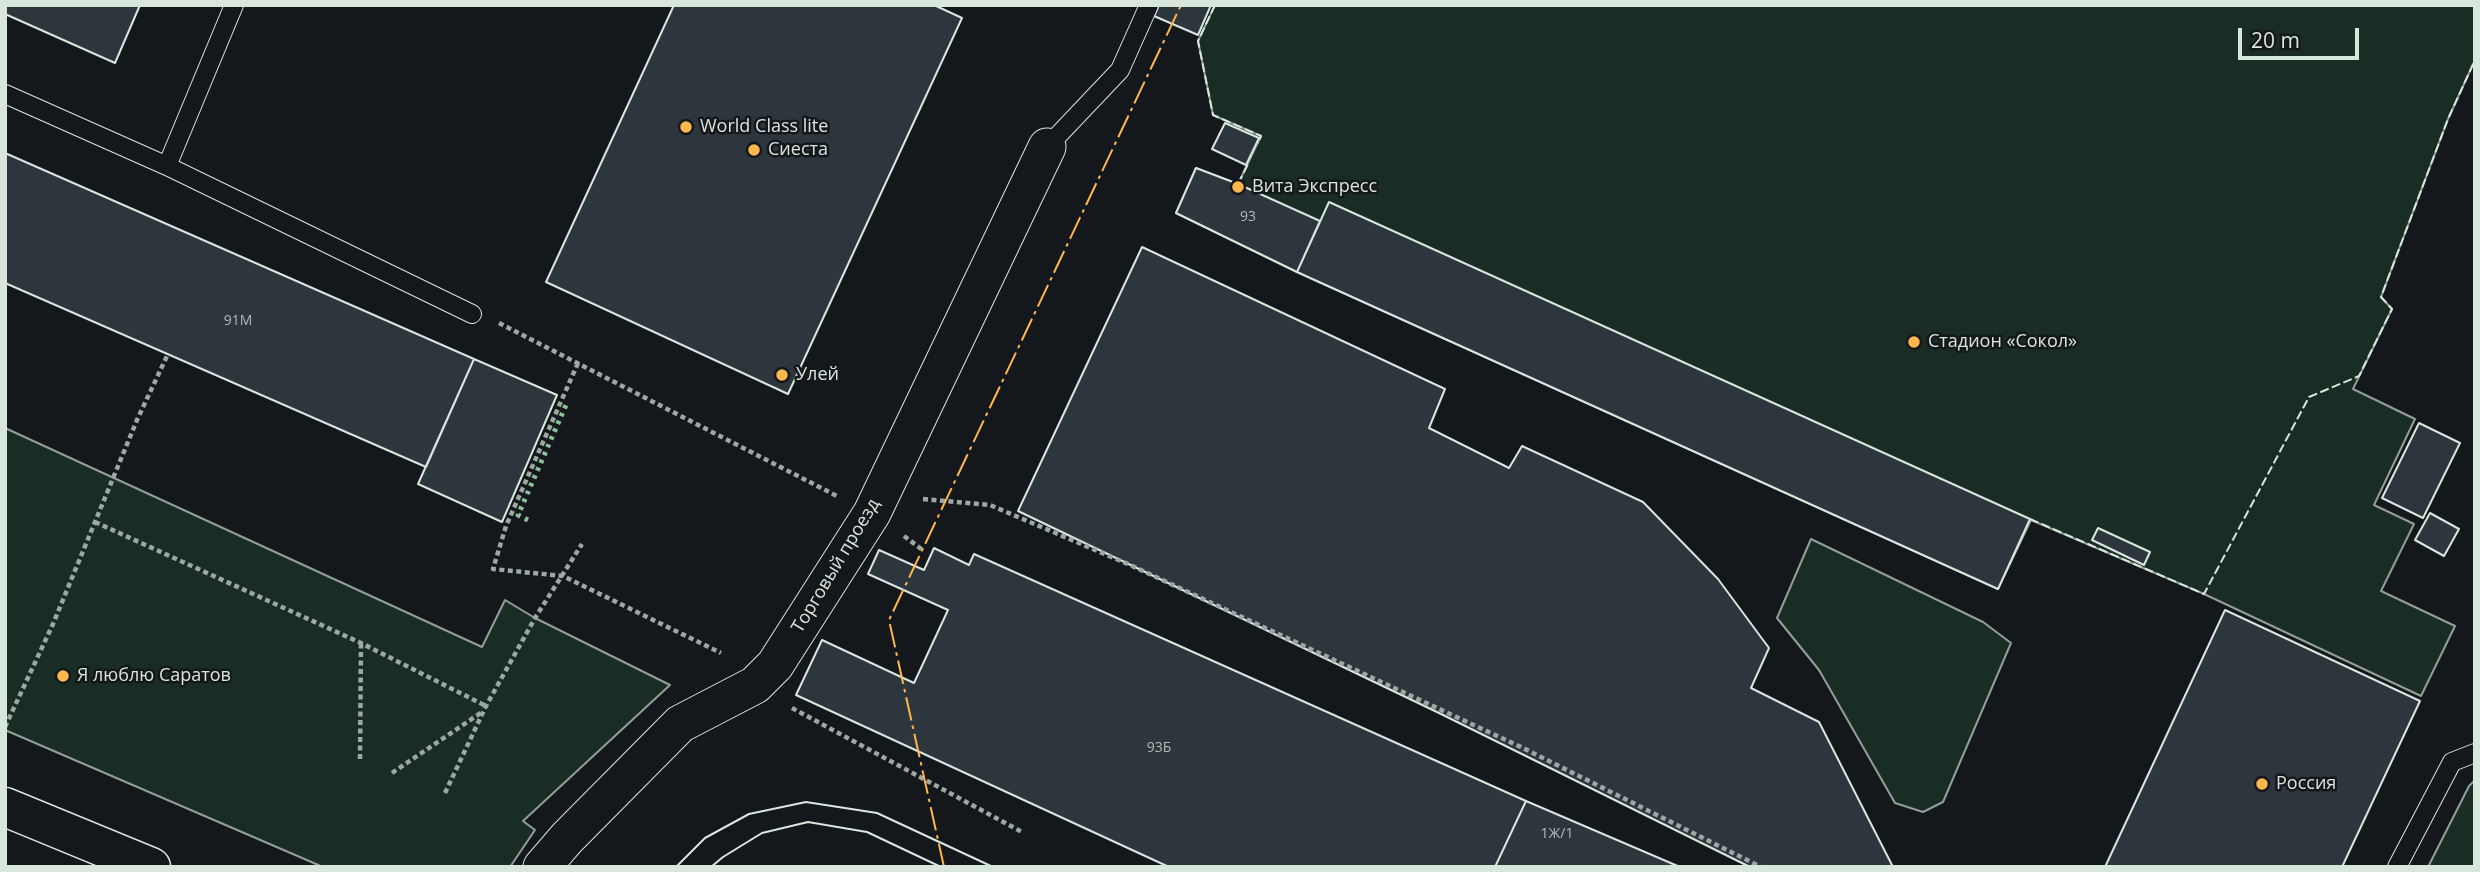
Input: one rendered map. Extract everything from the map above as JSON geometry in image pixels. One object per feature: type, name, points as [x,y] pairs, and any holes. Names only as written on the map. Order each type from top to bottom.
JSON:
[{"type":"main road","points":[[5,807],[151,867]]},
{"type":"street","name":"Торговый проезд","points":[[542,867],[567,838],[680,724],[755,685],[775,665],[872,513],[1047,147]]},
{"type":"lane","points":[[167,166],[234,5]]},
{"type":"lane","points":[[1047,147],[1120,70],[1149,5]]},
{"type":"lane","points":[[5,94],[167,166],[472,314]]},
{"type":"lane","points":[[2397,867],[2452,762],[2475,754]]},
{"type":"path","points":[[495,321],[807,482]]},
{"type":"path","points":[[5,727],[53,624],[167,356]]},
{"type":"path","points":[[578,363],[506,526],[493,569],[563,576],[721,653]]},
{"type":"path","points":[[918,498],[990,505],[1128,564],[1523,748],[1761,867]]},
{"type":"path","points":[[95,522],[361,643],[484,709]]},
{"type":"path","points":[[445,793],[484,709],[535,618],[582,544]]},
{"type":"path","points":[[360,759],[361,643]]},
{"type":"path","points":[[792,708],[1021,832]]},
{"type":"path","points":[[392,773],[484,709]]},
{"type":"green space","name":"Стадион «Сокол»","points":[[1215,5],[2475,5],[2475,60],[2448,119],[2381,297],[2392,309],[2353,389],[2415,419],[2374,505],[2414,524],[2381,591],[2455,626],[2421,696],[2204,594],[2031,520],[1998,589],[1297,272],[1176,213],[1196,168],[1238,184],[1261,136],[1213,115],[1198,41]]},
{"type":"green space","points":[[5,428],[482,647],[505,600],[535,618],[670,685],[523,821],[535,830],[510,867],[323,867],[5,730]]},
{"type":"green space","points":[[1811,539],[1983,622],[2011,643],[1943,802],[1923,812],[1895,803],[1819,670],[1777,618]]},
{"type":"green space","points":[[2475,780],[2475,867],[2428,867],[2469,786]]},
{"type":"building","points":[[5,5],[140,5],[115,63],[5,14]]},
{"type":"building","name":"Сиеста","points":[[674,5],[934,5],[962,18],[788,394],[546,282]]},
{"type":"building","points":[[1159,5],[1211,5],[1198,35],[1154,16]]},
{"type":"building","points":[[1225,123],[1259,138],[1246,165],[1212,149]]},
{"type":"building","points":[[5,153],[474,359],[426,467],[5,283]]},
{"type":"building","points":[[1196,168],[1320,221],[1297,272],[1176,213]]},
{"type":"building","points":[[1329,202],[2030,519],[1998,589],[1297,272]]},
{"type":"building","points":[[1142,247],[1445,389],[1429,428],[1509,468],[1522,446],[1643,502],[1718,579],[1769,648],[1751,688],[1819,722],[1893,867],[1750,867],[1439,713],[1018,511]]},
{"type":"building","points":[[474,359],[557,395],[502,522],[418,484]]},
{"type":"building","points":[[2419,423],[2460,443],[2423,518],[2382,498]]},
{"type":"building","points":[[2430,513],[2459,529],[2444,556],[2415,540]]},
{"type":"building","points":[[2098,528],[2150,552],[2144,565],[2092,540]]},
{"type":"building","points":[[934,548],[969,565],[974,554],[1526,801],[1495,867],[1169,867],[796,695],[822,640],[914,683],[948,610],[868,574],[879,550],[924,570]]},
{"type":"building","name":"Россия","points":[[2225,610],[2420,701],[2342,867],[2105,867]]},
{"type":"building","points":[[1526,801],[1680,867],[1495,867]]},
{"type":"tram line","points":[[676,867],[705,838],[749,814],[806,802],[877,813],[993,867]]},
{"type":"tram line","points":[[711,867],[762,833],[808,822],[867,832],[941,867]]},
{"type":"hedge","points":[[528,520],[518,515],[566,405]]},
{"type":"fence","points":[[1215,5],[1198,41],[1213,115],[1261,136],[1258,143]]},
{"type":"fence","points":[[2030,519],[2204,594],[2309,397],[2359,376],[2392,309],[2381,297],[2448,119],[2475,60]]},
{"type":"fence","points":[[1238,184],[1249,162]]},
{"type":"power","points":[[944,867],[889,620],[1181,5]]},
{"type":"place","name":"World Class lite","points":[[686,127]]},
{"type":"place","name":"Сиеста","points":[[754,150]]},
{"type":"place","name":"Вита Экспресс","points":[[1238,187]]},
{"type":"place","name":"Стадион «Сокол»","points":[[1914,342]]},
{"type":"place","name":"Улей","points":[[782,375]]},
{"type":"place","name":"Я люблю Саратов","points":[[63,676]]},
{"type":"place","name":"Россия","points":[[2262,784]]}]
